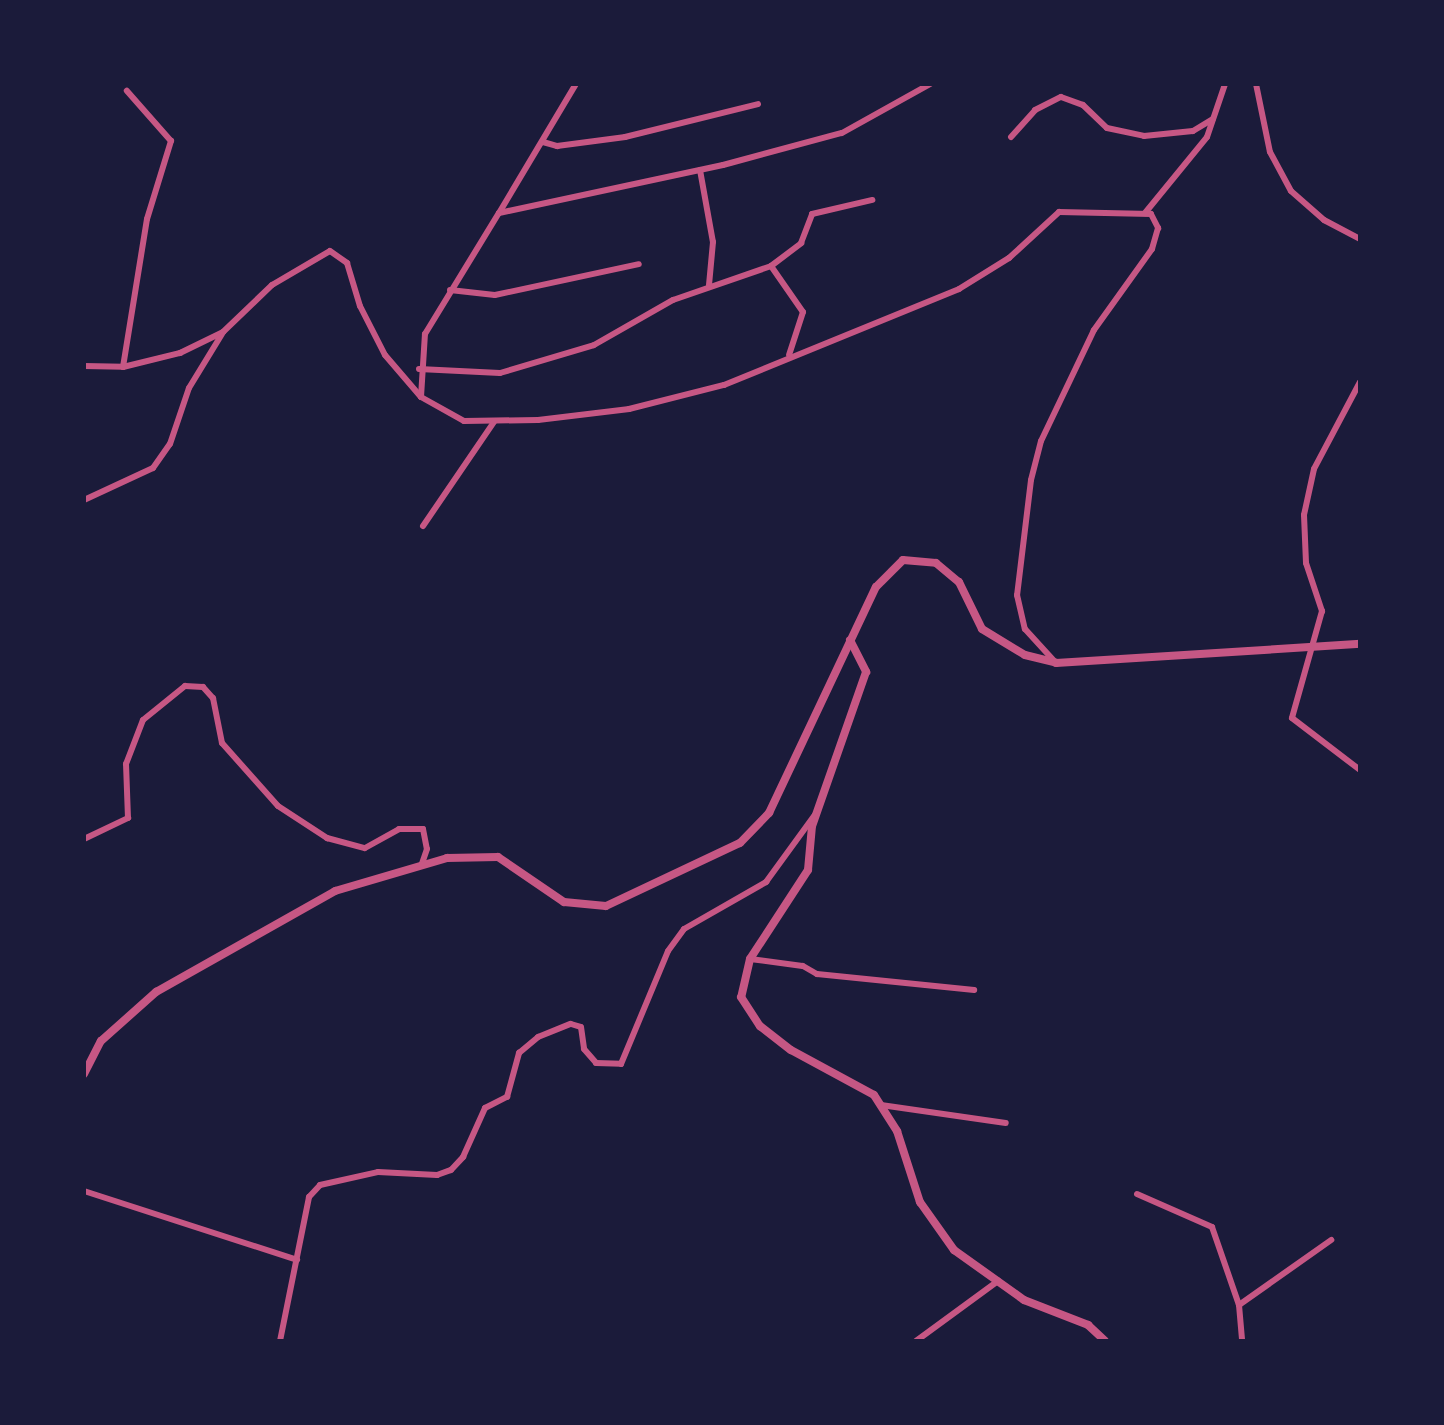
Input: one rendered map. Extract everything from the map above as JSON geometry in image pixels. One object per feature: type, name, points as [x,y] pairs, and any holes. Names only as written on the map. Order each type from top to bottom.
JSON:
[{"type":"street","points":[[421,397],[419,369],[425,334],[576,84]]},
{"type":"street","points":[[499,213],[700,170],[842,133],[930,84]]},
{"type":"street","points":[[1145,213],[1195,155],[1213,119],[1225,84]]},
{"type":"street","points":[[1256,84],[1270,152],[1291,191],[1324,220],[1360,239]]},
{"type":"street","points":[[123,367],[147,219],[171,141],[127,91]]},
{"type":"street","points":[[1011,137],[1035,110],[1061,97],[1083,105],[1107,128],[1144,136],[1193,131],[1213,119]]},
{"type":"street","points":[[543,142],[557,146],[625,137],[758,104]]},
{"type":"street","points":[[700,170],[713,242],[709,285]]},
{"type":"street","points":[[419,369],[500,373],[594,345],[709,285],[771,266],[801,243],[812,214],[872,200]]},
{"type":"street","points":[[84,500],[153,468],[170,444],[189,388],[223,332],[272,285],[330,251],[347,263],[360,306],[385,355],[421,397],[464,421],[494,422],[629,409],[724,385],[789,355],[959,289],[1009,258],[1059,212],[1151,214],[1158,228],[1152,249],[1094,330],[1041,441],[1031,480],[1017,595],[1025,629],[1056,663]]},
{"type":"street","points":[[450,290],[495,295],[639,264]]},
{"type":"street","points":[[771,266],[803,312],[789,355]]},
{"type":"street","points":[[84,366],[123,367],[180,353],[223,332]]},
{"type":"street","points":[[1360,382],[1314,469],[1304,515],[1306,563],[1322,611],[1315,648],[1292,718],[1360,770]]},
{"type":"street","points":[[423,526],[494,422]]},
{"type":"street","points":[[84,1074],[101,1041],[156,992],[335,891],[447,858],[498,857],[564,902],[606,906],[740,843],[769,813],[876,587],[903,560],[936,563],[959,582],[982,629],[1025,655],[1056,663],[1360,644]]},
{"type":"street","points":[[850,640],[866,672],[816,813],[808,870],[750,959],[741,997],[760,1026],[791,1050],[874,1095],[897,1131],[920,1202],[954,1250],[1024,1300],[1088,1325],[1105,1341]]},
{"type":"street","points":[[84,839],[128,818],[131,802],[123,779],[143,720],[185,686],[203,687],[213,698],[222,743],[278,806],[327,838],[365,848],[399,829],[423,829],[427,849],[421,866]]},
{"type":"street","points":[[280,1341],[309,1197],[320,1185],[378,1172],[437,1175],[451,1170],[463,1157],[485,1108],[507,1097],[519,1053],[538,1037],[571,1024],[581,1027],[584,1049],[596,1063],[621,1064],[668,951],[684,929],[766,882],[816,813]]},
{"type":"street","points":[[750,959],[803,966],[817,974],[974,990]]},
{"type":"street","points":[[881,1105],[1006,1123]]},
{"type":"street","points":[[84,1191],[297,1260]]},
{"type":"street","points":[[1137,1194],[1212,1227],[1239,1305],[1242,1341]]},
{"type":"street","points":[[1239,1305],[1331,1240]]},
{"type":"street","points":[[916,1341],[998,1281]]}]
